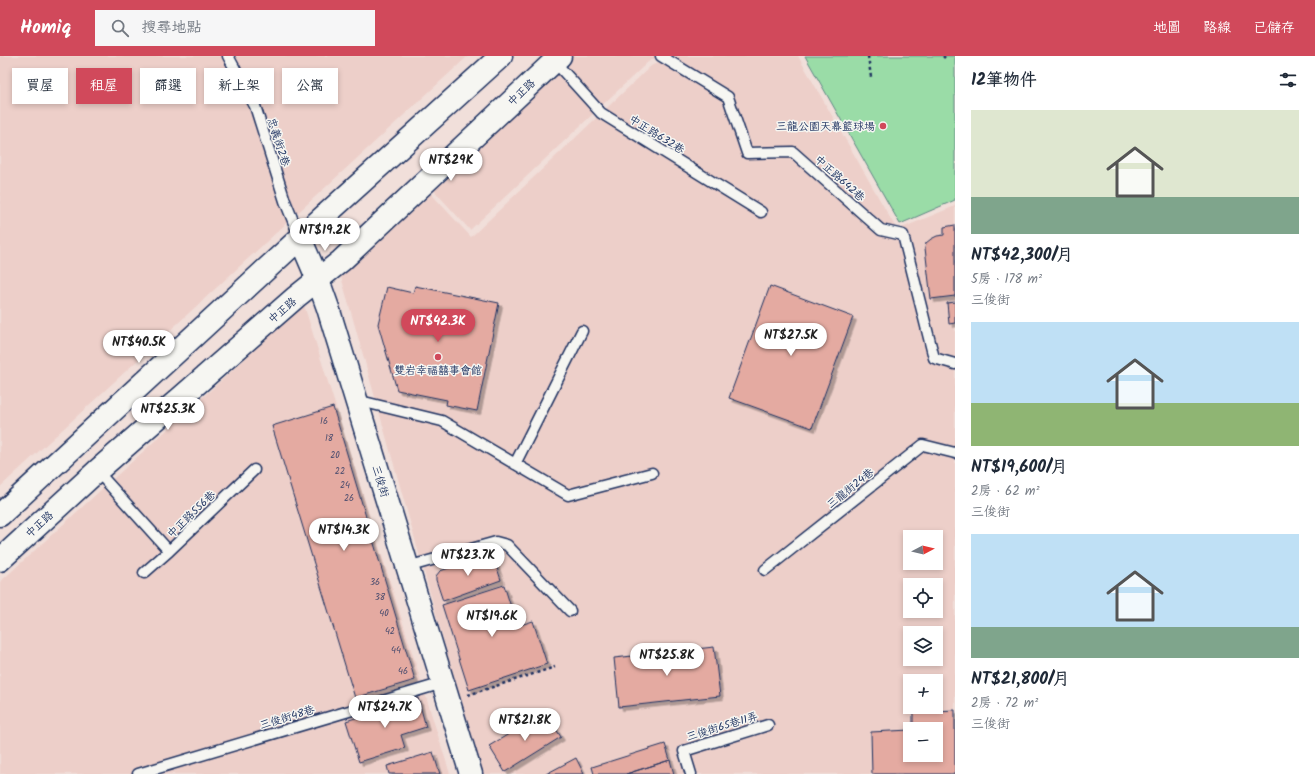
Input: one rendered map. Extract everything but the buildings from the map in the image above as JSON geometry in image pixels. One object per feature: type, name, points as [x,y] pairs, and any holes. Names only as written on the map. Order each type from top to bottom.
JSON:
[{"type":"main road","points":[[0,515],[300,238],[501,56]]},
{"type":"main road","name":"中正路","points":[[0,560],[97,471],[296,297],[341,261],[557,59]]},
{"type":"main road","name":"三俊街","points":[[300,238],[318,280],[471,774]]},
{"type":"lane","name":"忠義街2巷","points":[[228,56],[255,106],[285,201],[300,238]]},
{"type":"lane","name":"中正路642巷","points":[[661,56],[728,97],[747,152],[793,152],[881,230],[903,235],[934,358],[955,364]]},
{"type":"lane","name":"中正路632巷","points":[[557,59],[600,113],[761,212]]},
{"type":"lane","points":[[515,464],[582,331]]},
{"type":"lane","points":[[356,400],[442,421],[568,495],[652,473]]},
{"type":"lane","name":"三龍街24巷","points":[[766,570],[923,445],[955,453]]},
{"type":"lane","name":"中正路556巷","points":[[97,471],[169,551],[254,470]]},
{"type":"lane","points":[[407,567],[496,542],[507,545],[570,611]]},
{"type":"lane","points":[[144,573],[169,551]]},
{"type":"lane","name":"三俊街48巷","points":[[138,774],[446,692]]},
{"type":"lane","name":"三俊街65巷11弄","points":[[691,774],[684,751],[768,725]]},
{"type":"path","points":[[868,56],[871,77]]},
{"type":"path","points":[[446,692],[555,667]]},
{"type":"shaded area","points":[[0,56],[468,56],[0,487]]},
{"type":"shaded area","points":[[566,56],[659,56],[648,62],[470,230],[429,185]]},
{"type":"shaded area","points":[[670,56],[798,56],[897,230],[955,206],[955,774],[481,774],[338,266],[423,185],[471,237],[651,66]]},
{"type":"shaded area","points":[[304,305],[450,774],[0,774],[0,582]]},
{"type":"green space","points":[[805,56],[955,56],[955,200],[900,224]]},
{"type":"place","name":"三龍公園天幕籃球場","points":[[883,126]]},
{"type":"place","name":"雙岩幸福囍事會館","points":[[438,357]]}]
